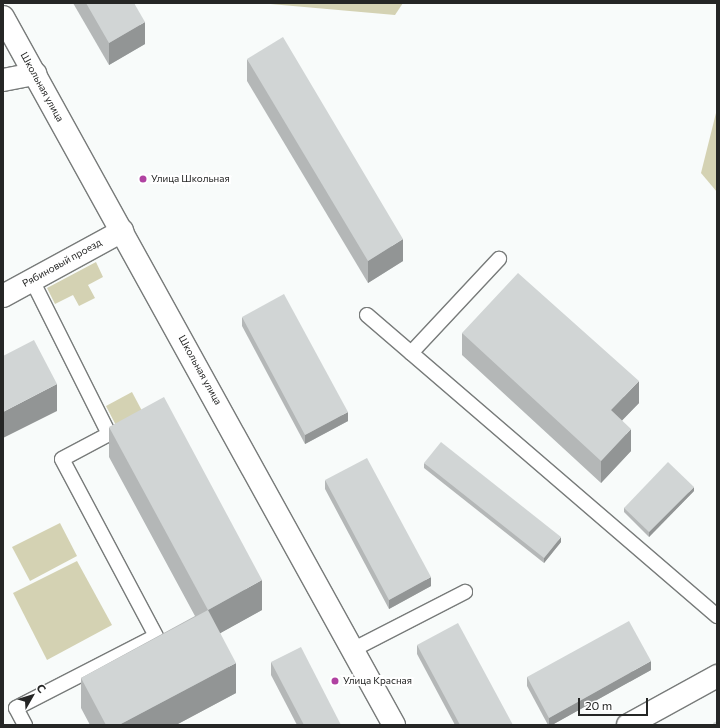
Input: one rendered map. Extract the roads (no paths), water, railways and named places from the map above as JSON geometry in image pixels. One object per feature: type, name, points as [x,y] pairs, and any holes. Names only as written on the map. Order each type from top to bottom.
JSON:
[{"type":"street","name":"Школьная улица","points":[[3,17],[354,649],[394,725]]},
{"type":"street","points":[[3,80],[35,74]]},
{"type":"street","name":"Рябиновый проезд","points":[[3,296],[122,231]]},
{"type":"street","points":[[628,725],[717,676]]},
{"type":"lane","points":[[411,353],[498,259]]},
{"type":"lane","points":[[25,725],[16,708],[156,636],[62,459],[109,434],[32,280]]},
{"type":"lane","points":[[367,315],[717,616]]},
{"type":"lane","points":[[354,649],[465,592]]},
{"type":"place","name":"Улица Школьная","points":[[143,179]]},
{"type":"place","name":"Улица Красная","points":[[335,681]]}]
